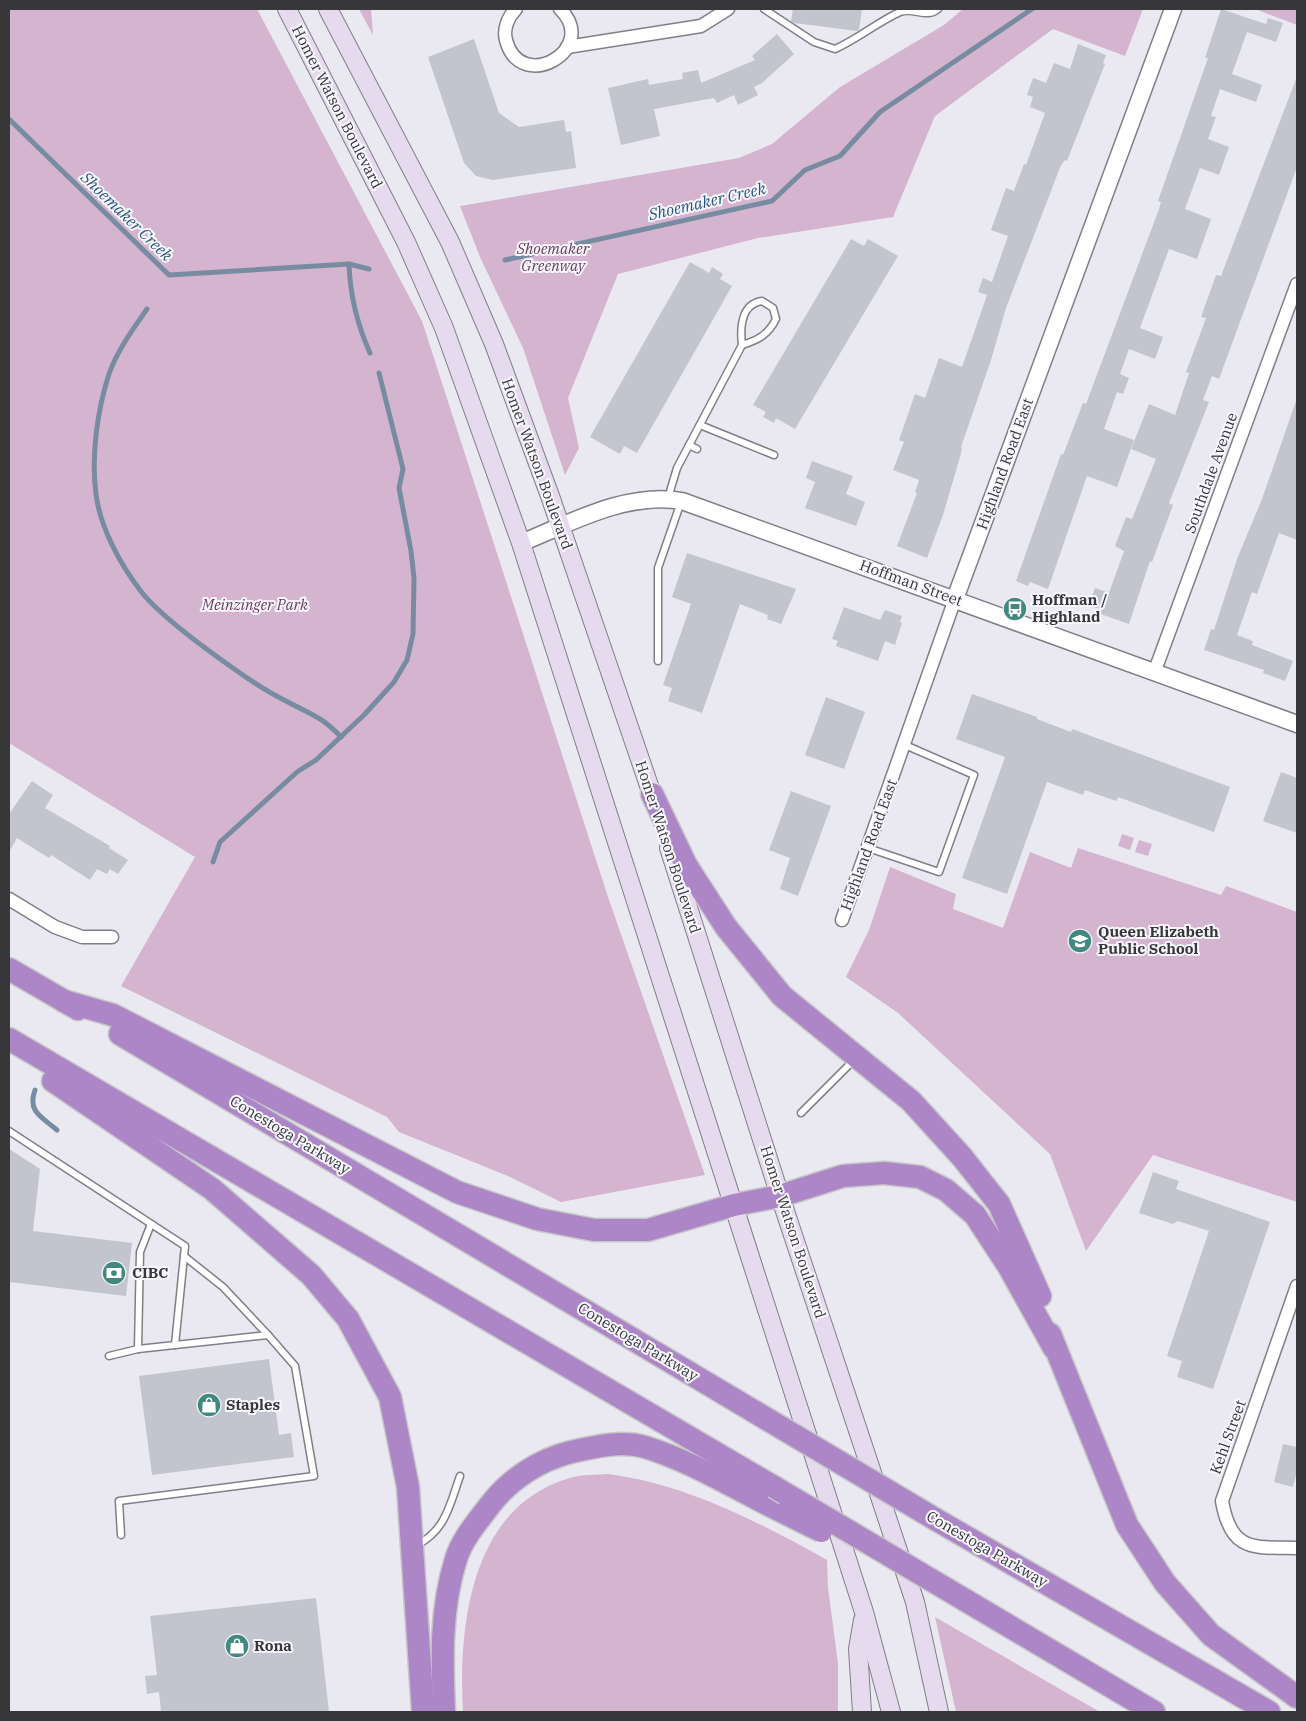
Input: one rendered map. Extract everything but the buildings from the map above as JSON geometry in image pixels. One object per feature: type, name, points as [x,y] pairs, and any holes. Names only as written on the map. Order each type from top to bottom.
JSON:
[{"type":"highway","points":[[652,794],[686,865],[726,927],[782,996],[911,1101],[962,1157],[999,1204],[1039,1292],[1054,1348]]},
{"type":"highway","name":"Conestoga Parkway","points":[[9,969],[936,1519],[1269,1712]]},
{"type":"highway","points":[[64,1001],[113,1015],[457,1192],[537,1219],[594,1230],[648,1230],[734,1205],[780,1196],[843,1176],[884,1172],[920,1177],[946,1190],[975,1215],[1009,1267],[1054,1348],[1127,1525],[1165,1583],[1212,1635],[1297,1697]]},
{"type":"highway","points":[[9,1039],[1154,1712]]},
{"type":"highway","points":[[9,1048],[27,1064],[212,1189],[311,1275],[348,1319],[390,1397],[408,1488],[423,1712]]},
{"type":"highway","points":[[444,1712],[442,1653],[445,1606],[456,1557],[475,1524],[499,1494],[524,1472],[557,1455],[612,1444],[644,1447],[687,1464],[850,1546],[883,1552]]},
{"type":"main road","name":"Homer Watson Boulevard","points":[[287,9],[410,251],[444,328],[521,543],[864,1612],[891,1712]]},
{"type":"main road","name":"Homer Watson Boulevard","points":[[328,9],[445,234],[480,309],[560,527],[652,794],[780,1196],[915,1602],[939,1712]]},
{"type":"main road","points":[[862,1712],[858,1649],[864,1612]]},
{"type":"street","points":[[516,9],[506,23],[505,37],[509,48],[516,57],[525,63],[540,66],[557,60],[567,47],[570,27],[566,16],[560,9]]},
{"type":"street","points":[[567,47],[701,26],[728,9]]},
{"type":"street","name":"Highland Road East","points":[[842,920],[955,599],[1173,9]]},
{"type":"street","name":"Southdale Avenue","points":[[1154,673],[1297,284]]},
{"type":"street","name":"Hoffman Street","points":[[521,543],[560,527],[643,499],[675,500],[955,599],[1297,724]]},
{"type":"street","points":[[9,899],[54,927],[82,937],[112,937]]},
{"type":"street","name":"Kehl Street","points":[[1297,1286],[1222,1501],[1225,1517],[1236,1537],[1250,1547],[1297,1548]]},
{"type":"lane","points":[[764,9],[814,42],[835,49],[858,39],[901,12],[911,11],[924,14],[938,9]]},
{"type":"lane","points":[[658,660],[658,568],[675,500],[677,468],[742,346],[740,330],[745,312],[754,302],[762,301],[773,308],[776,318],[770,331],[758,340],[742,346]]},
{"type":"lane","points":[[700,425],[774,455]]},
{"type":"lane","points":[[689,445],[697,448]]},
{"type":"lane","points":[[868,848],[939,872],[971,784],[974,775],[905,745]]},
{"type":"lane","points":[[801,1113],[857,1057]]},
{"type":"lane","points":[[9,1131],[185,1246],[175,1345]]},
{"type":"lane","points":[[138,1349],[140,1252],[150,1224]]},
{"type":"lane","points":[[121,1535],[119,1501],[314,1476],[295,1366],[223,1286],[184,1256]]},
{"type":"lane","points":[[109,1356],[138,1349],[268,1335]]},
{"type":"lane","points":[[412,1547],[436,1533],[444,1518],[460,1476]]},
{"type":"green space","name":"Meinzinger Park","points":[[9,9],[257,9],[422,321],[608,897],[705,1175],[561,1202],[508,1176],[399,1132],[387,1117],[121,986],[195,857],[9,743]]},
{"type":"green space","points":[[359,9],[371,9],[373,35]]},
{"type":"green space","name":"Shoemaker Greenway","points":[[963,9],[1143,9],[1125,56],[1053,29],[935,116],[893,217],[758,238],[618,274],[568,398],[579,448],[565,475],[523,348],[480,257],[460,206],[739,158],[772,144],[840,87],[944,25]]},
{"type":"green space","points":[[1255,9],[1297,9],[1297,25]]},
{"type":"green space","points":[[1122,834],[1134,838],[1130,850],[1118,846]]},
{"type":"green space","points":[[1139,840],[1152,844],[1148,856],[1135,852]]},
{"type":"green space","name":"Queen Elizabeth Public School","points":[[1078,848],[1221,895],[1226,886],[1297,912],[1297,1202],[1153,1155],[1086,1251],[1050,1154],[898,1013],[846,977],[869,930],[890,867],[956,894],[953,909],[1003,928],[1030,852],[1071,868]]},
{"type":"green space","points":[[608,1474],[666,1486],[721,1506],[827,1560],[828,1587],[838,1664],[838,1712],[463,1712],[464,1643],[469,1607],[478,1573],[491,1541],[511,1514],[537,1493],[570,1478],[584,1475]]},
{"type":"green space","points":[[935,1617],[1100,1712],[956,1712]]},
{"type":"waterway","name":"Shoemaker Creek","points":[[505,260],[772,201],[805,170],[840,156],[880,112],[1032,9]]},
{"type":"waterway","name":"Shoemaker Creek","points":[[9,119],[169,275],[349,264],[369,269]]},
{"type":"waterway","points":[[349,264],[355,309],[370,353]]},
{"type":"waterway","points":[[147,309],[112,365],[98,418],[94,465],[95,480],[98,507],[106,532],[125,569],[140,590],[170,620],[244,676],[322,720],[341,737]]},
{"type":"waterway","points":[[213,862],[220,842],[297,772],[316,760],[364,715],[394,682],[407,660],[413,634],[414,578],[399,488],[403,469],[379,373]]},
{"type":"waterway","points":[[35,1090],[33,1098],[34,1109],[57,1130]]},
{"type":"place","name":"Hoffman / Highland","points":[[1015,609]]},
{"type":"place","name":"Queen Elizabeth Public School","points":[[1080,941]]},
{"type":"place","name":"CIBC","points":[[114,1273]]},
{"type":"place","name":"Staples","points":[[209,1405]]},
{"type":"place","name":"Rona","points":[[237,1646]]}]
